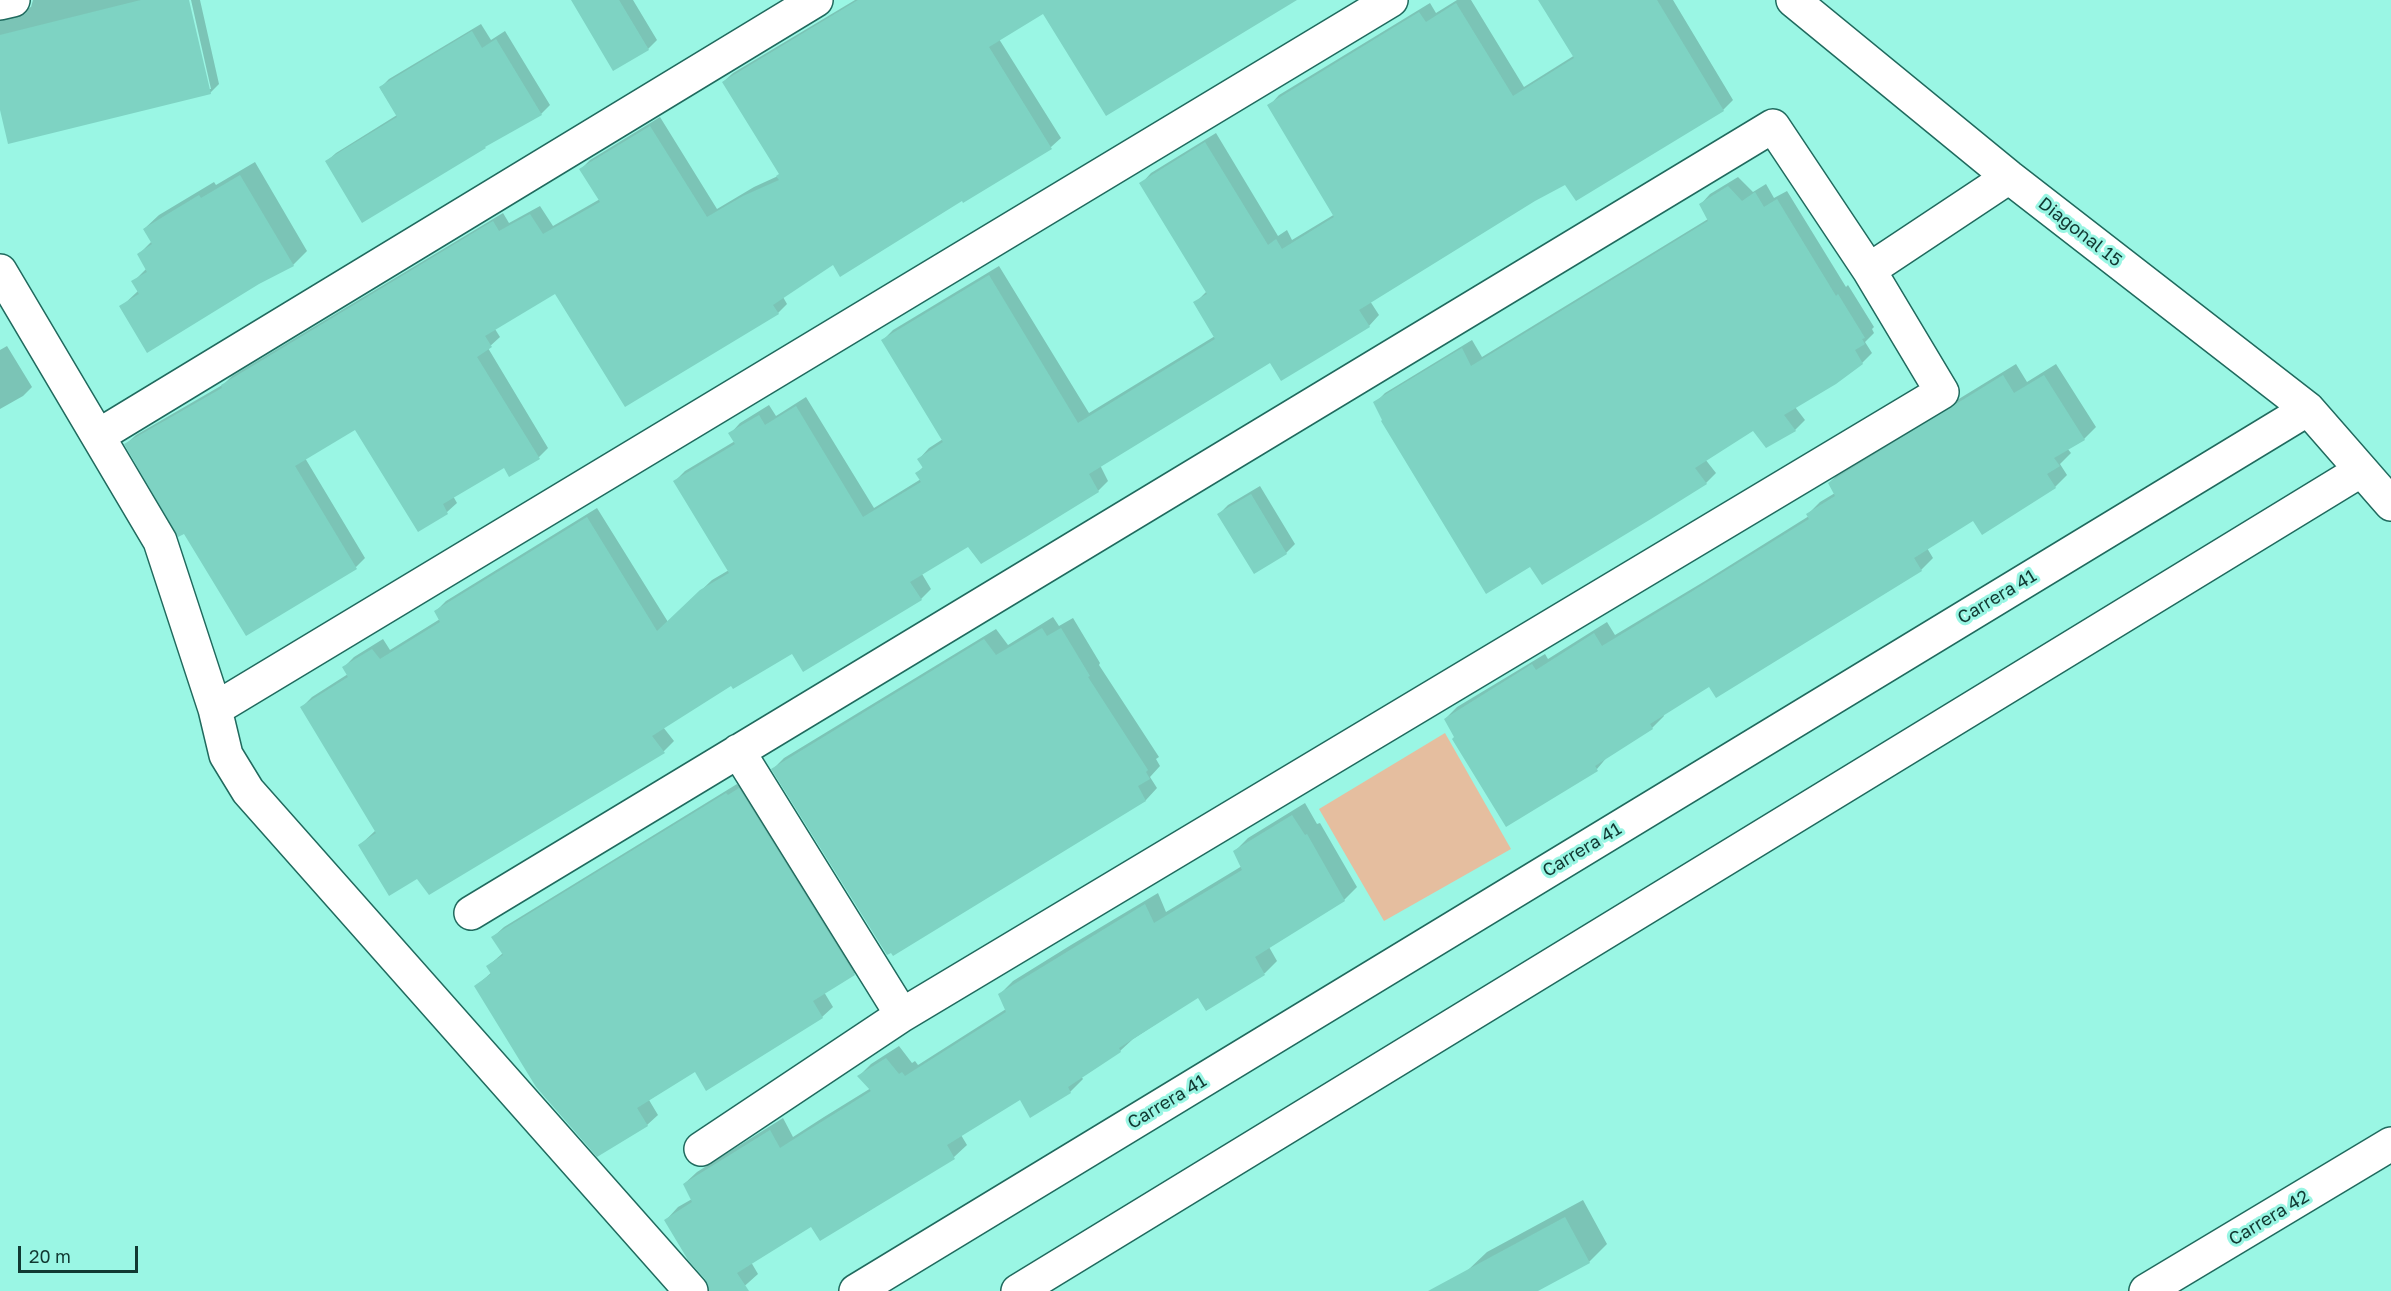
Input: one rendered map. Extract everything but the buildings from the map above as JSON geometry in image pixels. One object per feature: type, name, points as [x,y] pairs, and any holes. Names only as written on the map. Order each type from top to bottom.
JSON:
[{"type":"street","points":[[0,3],[13,0]]},
{"type":"street","points":[[98,436],[781,9],[816,0]]},
{"type":"street","points":[[215,709],[1391,0]]},
{"type":"street","name":"Diagonal 15","points":[[1793,0],[2009,177],[2307,409],[2391,504]]},
{"type":"street","points":[[471,913],[1773,126],[1869,270],[1942,392],[902,1015],[701,1149]]},
{"type":"street","points":[[1869,270],[2009,177]]},
{"type":"street","points":[[0,271],[160,541],[215,709],[226,755],[248,791],[691,1291]]},
{"type":"street","name":"Carrera 41","points":[[856,1291],[2307,409]]},
{"type":"street","points":[[1018,1291],[2360,471]]},
{"type":"street","points":[[738,751],[902,1015]]},
{"type":"street","name":"Carrera 42","points":[[2146,1291],[2391,1144]]},
{"type":"shaded area","points":[[1445,733],[1511,849],[1384,921],[1319,809]]}]
